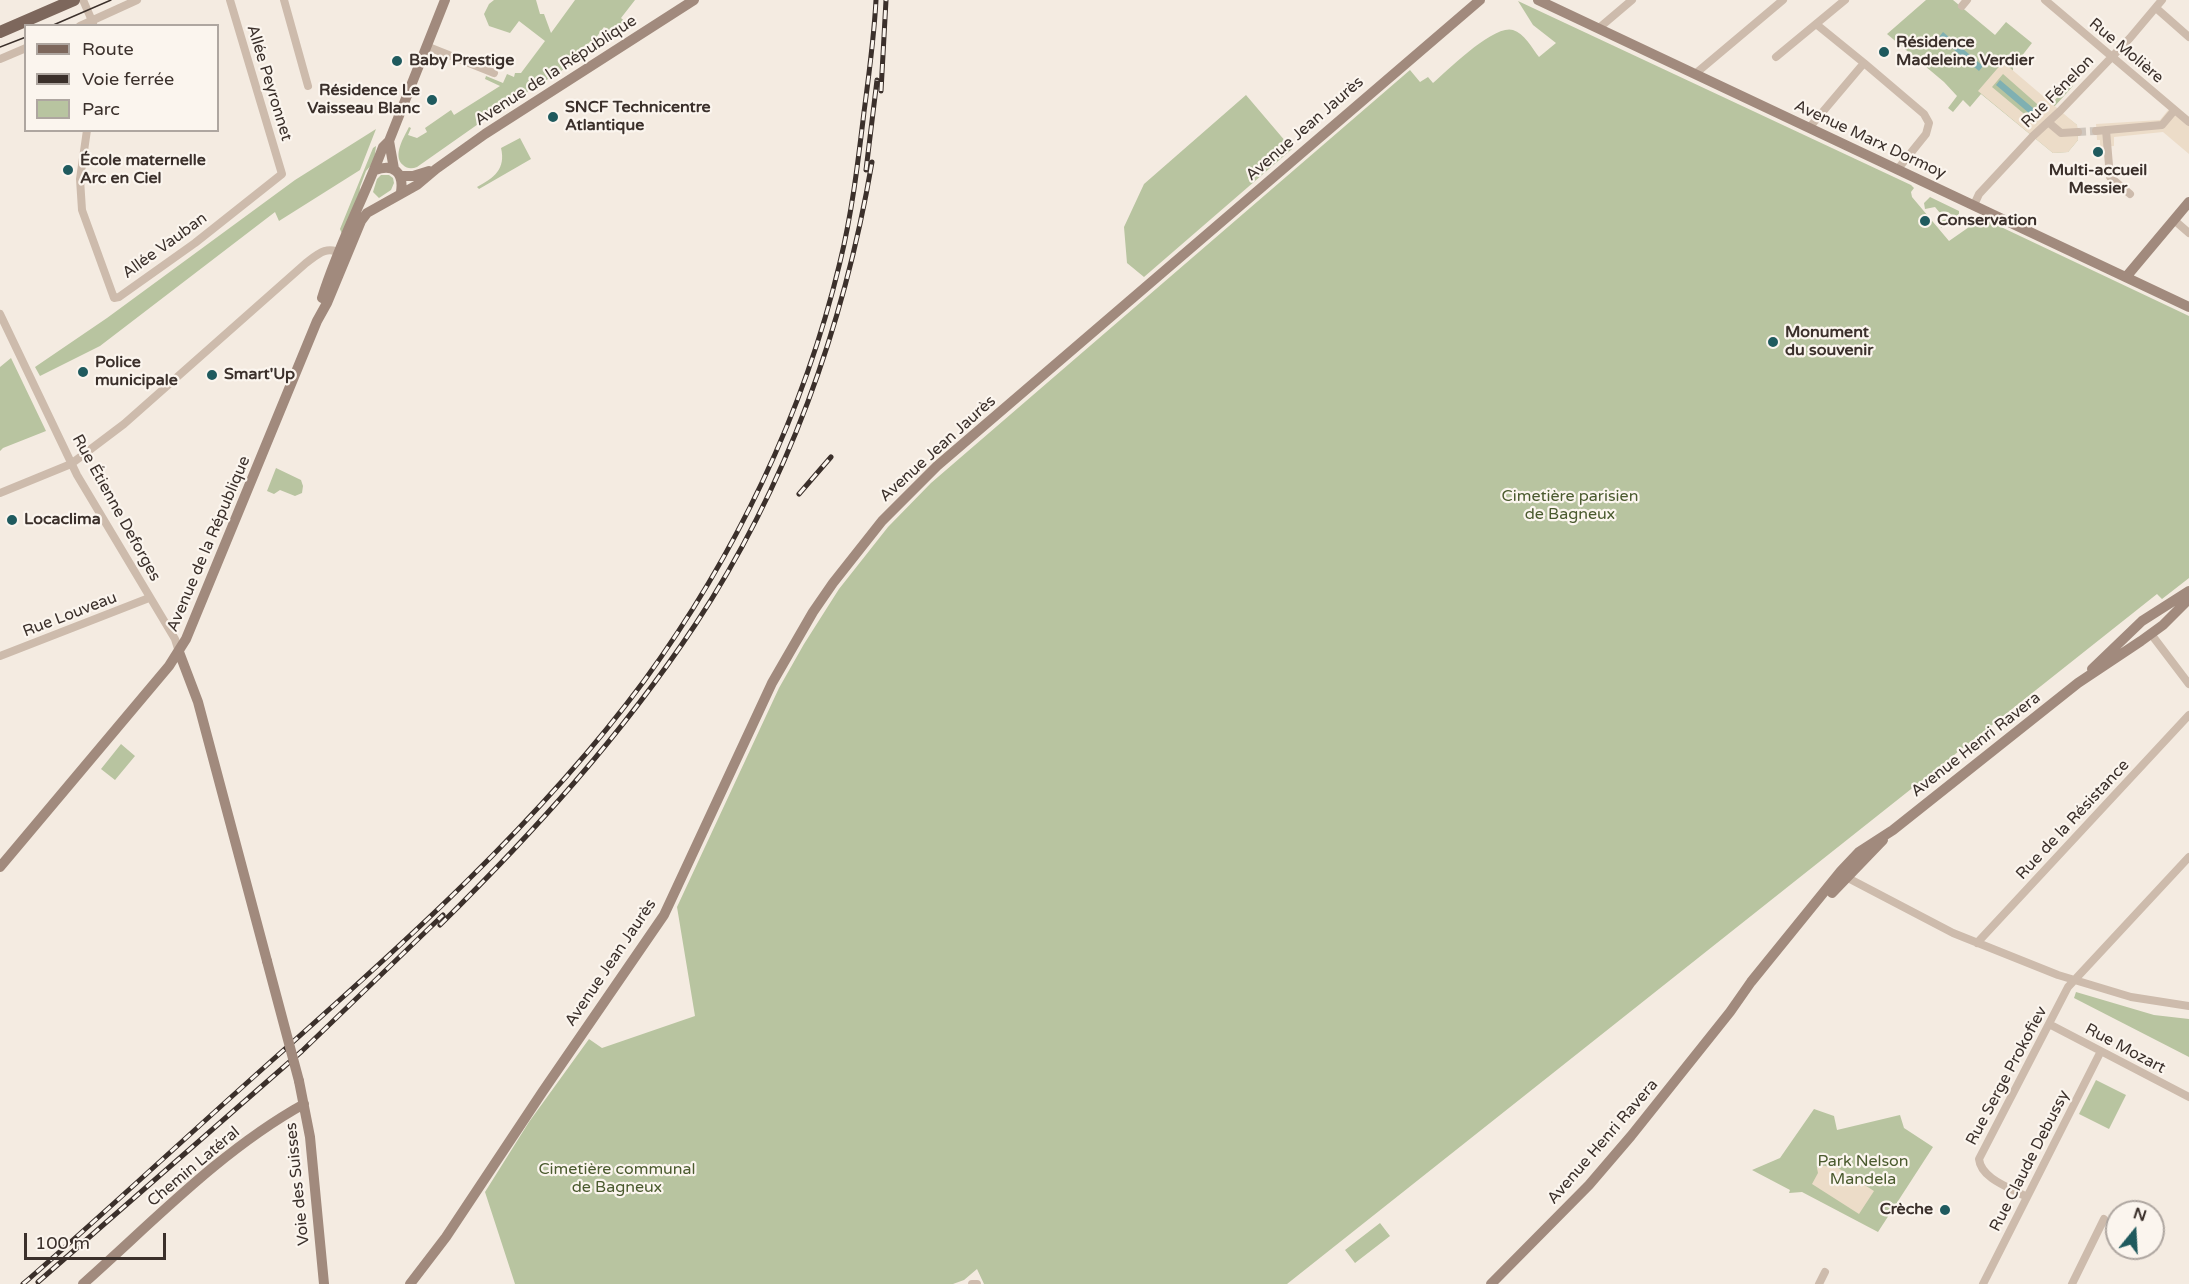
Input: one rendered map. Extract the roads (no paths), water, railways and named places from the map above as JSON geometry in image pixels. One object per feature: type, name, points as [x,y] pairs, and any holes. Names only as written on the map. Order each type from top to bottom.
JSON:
[{"type":"main road","points":[[0,32],[74,0]]},
{"type":"street","points":[[83,0],[93,23],[137,0]]},
{"type":"street","name":"Allée Peyronnet","points":[[230,0],[282,174]]},
{"type":"street","points":[[284,0],[308,86]]},
{"type":"street","points":[[389,141],[401,192],[379,205],[372,203],[365,193],[383,147],[389,141],[445,0]]},
{"type":"street","name":"Avenue de la République","points":[[401,192],[417,185],[436,169],[533,103],[694,0]]},
{"type":"street","name":"Avenue Jean Jaurès","points":[[410,1284],[446,1237],[664,915],[772,682],[796,639],[833,583],[882,521],[937,466],[1480,0]]},
{"type":"street","name":"Avenue Marx Dormoy","points":[[1538,0],[2189,307]]},
{"type":"street","points":[[1599,28],[1632,0]]},
{"type":"street","points":[[1695,74],[1784,0]]},
{"type":"street","points":[[1776,57],[1845,0]]},
{"type":"street","name":"Rue Molière","points":[[2045,0],[2189,122]]},
{"type":"street","name":"Rue Fénelon","points":[[1974,205],[1979,194],[2032,136],[2060,111],[2112,57],[2162,0]]},
{"type":"street","points":[[2156,8],[2189,37]]},
{"type":"street","points":[[1816,24],[1928,120],[1929,127],[1926,134],[1898,170]]},
{"type":"street","points":[[426,46],[494,73]]},
{"type":"street","points":[[0,58],[24,49]]},
{"type":"street","points":[[1809,128],[1864,63]]},
{"type":"street","points":[[2096,131],[2162,124],[2173,112]]},
{"type":"street","points":[[2048,122],[2061,133],[2078,132]]},
{"type":"street","points":[[2106,130],[2110,177],[2130,194]]},
{"type":"street","name":"Allée Vauban","points":[[87,132],[80,179],[82,210],[114,298],[119,297],[195,243],[282,174]]},
{"type":"street","points":[[375,170],[384,168],[397,173]]},
{"type":"street","name":"Avenue de la République","points":[[397,173],[414,176],[436,169]]},
{"type":"street","name":"Avenue de la République","points":[[0,867],[179,652],[317,321],[321,300],[365,193]]},
{"type":"street","points":[[2126,277],[2189,202]]},
{"type":"street","name":"Avenue de la République","points":[[340,255],[367,213],[379,205]]},
{"type":"street","points":[[2174,220],[2189,233]]},
{"type":"street","points":[[0,493],[71,464],[151,403],[294,273],[319,254],[330,249],[340,255]]},
{"type":"street","name":"Rue Étienne Deforges","points":[[0,314],[71,464],[175,639],[198,702],[267,961]]},
{"type":"street","name":"Avenue Henri Ravera","points":[[1730,1012],[1770,969],[1846,877],[1893,830],[2078,682],[2142,621],[2189,591]]},
{"type":"street","name":"Rue Louveau","points":[[0,656],[149,598]]},
{"type":"street","name":"Avenue Henri Ravera","points":[[2078,682],[2151,634],[2189,599]]},
{"type":"street","points":[[2151,634],[2189,684]]},
{"type":"street","name":"Rue de la Résistance","points":[[1977,943],[2189,715]]},
{"type":"street","name":"Avenue Henri Ravera","points":[[1491,1284],[1589,1185],[1631,1136],[1841,871],[1865,846],[1893,830]]},
{"type":"street","name":"Rue Serge Prokofiev","points":[[2027,1197],[1984,1173],[1979,1166],[1978,1159],[2073,981],[2189,857]]},
{"type":"street","points":[[1846,877],[1953,933],[2073,981],[2131,997],[2189,1006]]},
{"type":"street","name":"Voie des Suisses","points":[[267,961],[304,1104],[324,1284]]},
{"type":"street","name":"Rue Mozart","points":[[2049,1024],[2189,1097]]},
{"type":"street","name":"Rue Claude Debussy","points":[[1983,1284],[2101,1051]]},
{"type":"street","name":"Chemin Latéral","points":[[83,1284],[210,1171],[252,1138],[304,1104]]},
{"type":"street","points":[[2072,1284],[2104,1219]]},
{"type":"street","points":[[1819,1284],[1825,1272]]},
{"type":"water","points":[[1943,32],[1983,66],[1979,71],[1939,37]]},
{"type":"water","points":[[2000,80],[2040,114],[2036,119],[1996,85]]},
{"type":"tunnel","points":[[2078,132],[2096,131]]},
{"type":"tram line","points":[[56,24],[111,0]]},
{"type":"tram line","points":[[0,47],[24,38]]},
{"type":"railway","points":[[23,1284],[367,975],[466,882],[559,784],[603,733],[644,681],[677,633],[737,533],[763,481],[807,374],[825,318],[844,244],[857,169],[876,0]]},
{"type":"railway","points":[[881,91],[886,0]]},
{"type":"railway","points":[[866,170],[877,80]]},
{"type":"railway","points":[[440,925],[509,855],[607,744],[667,666],[728,572],[758,517],[784,461],[828,344],[860,223],[872,162]]},
{"type":"railway","points":[[799,494],[831,457]]},
{"type":"railway","points":[[38,1282],[302,1051],[443,915]]},
{"type":"place","name":"Résidence Madeleine Verdier","points":[[1884,52]]},
{"type":"place","name":"Baby Prestige","points":[[397,61]]},
{"type":"place","name":"Résidence Le Vaisseau Blanc","points":[[432,100]]},
{"type":"place","name":"SNCF Technicentre Atlantique","points":[[553,117]]},
{"type":"place","name":"Multi-accueil Messier","points":[[2098,152]]},
{"type":"place","name":"École maternelle Arc en Ciel","points":[[68,170]]},
{"type":"place","name":"Conservation","points":[[1925,221]]},
{"type":"place","name":"Monument du souvenir","points":[[1773,342]]},
{"type":"place","name":"Police municipale","points":[[83,372]]},
{"type":"place","name":"Smart'Up","points":[[212,375]]},
{"type":"place","name":"Locaclima","points":[[12,520]]},
{"type":"place","name":"Crèche","points":[[1945,1210]]},
{"type":"park label","name":"Cimetière parisien de Bagneux","points":[[1570,506]]},
{"type":"park label","name":"Park Nelson Mandela","points":[[1863,1171]]},
{"type":"park label","name":"Cimetière communal de Bagneux","points":[[617,1179]]}]
